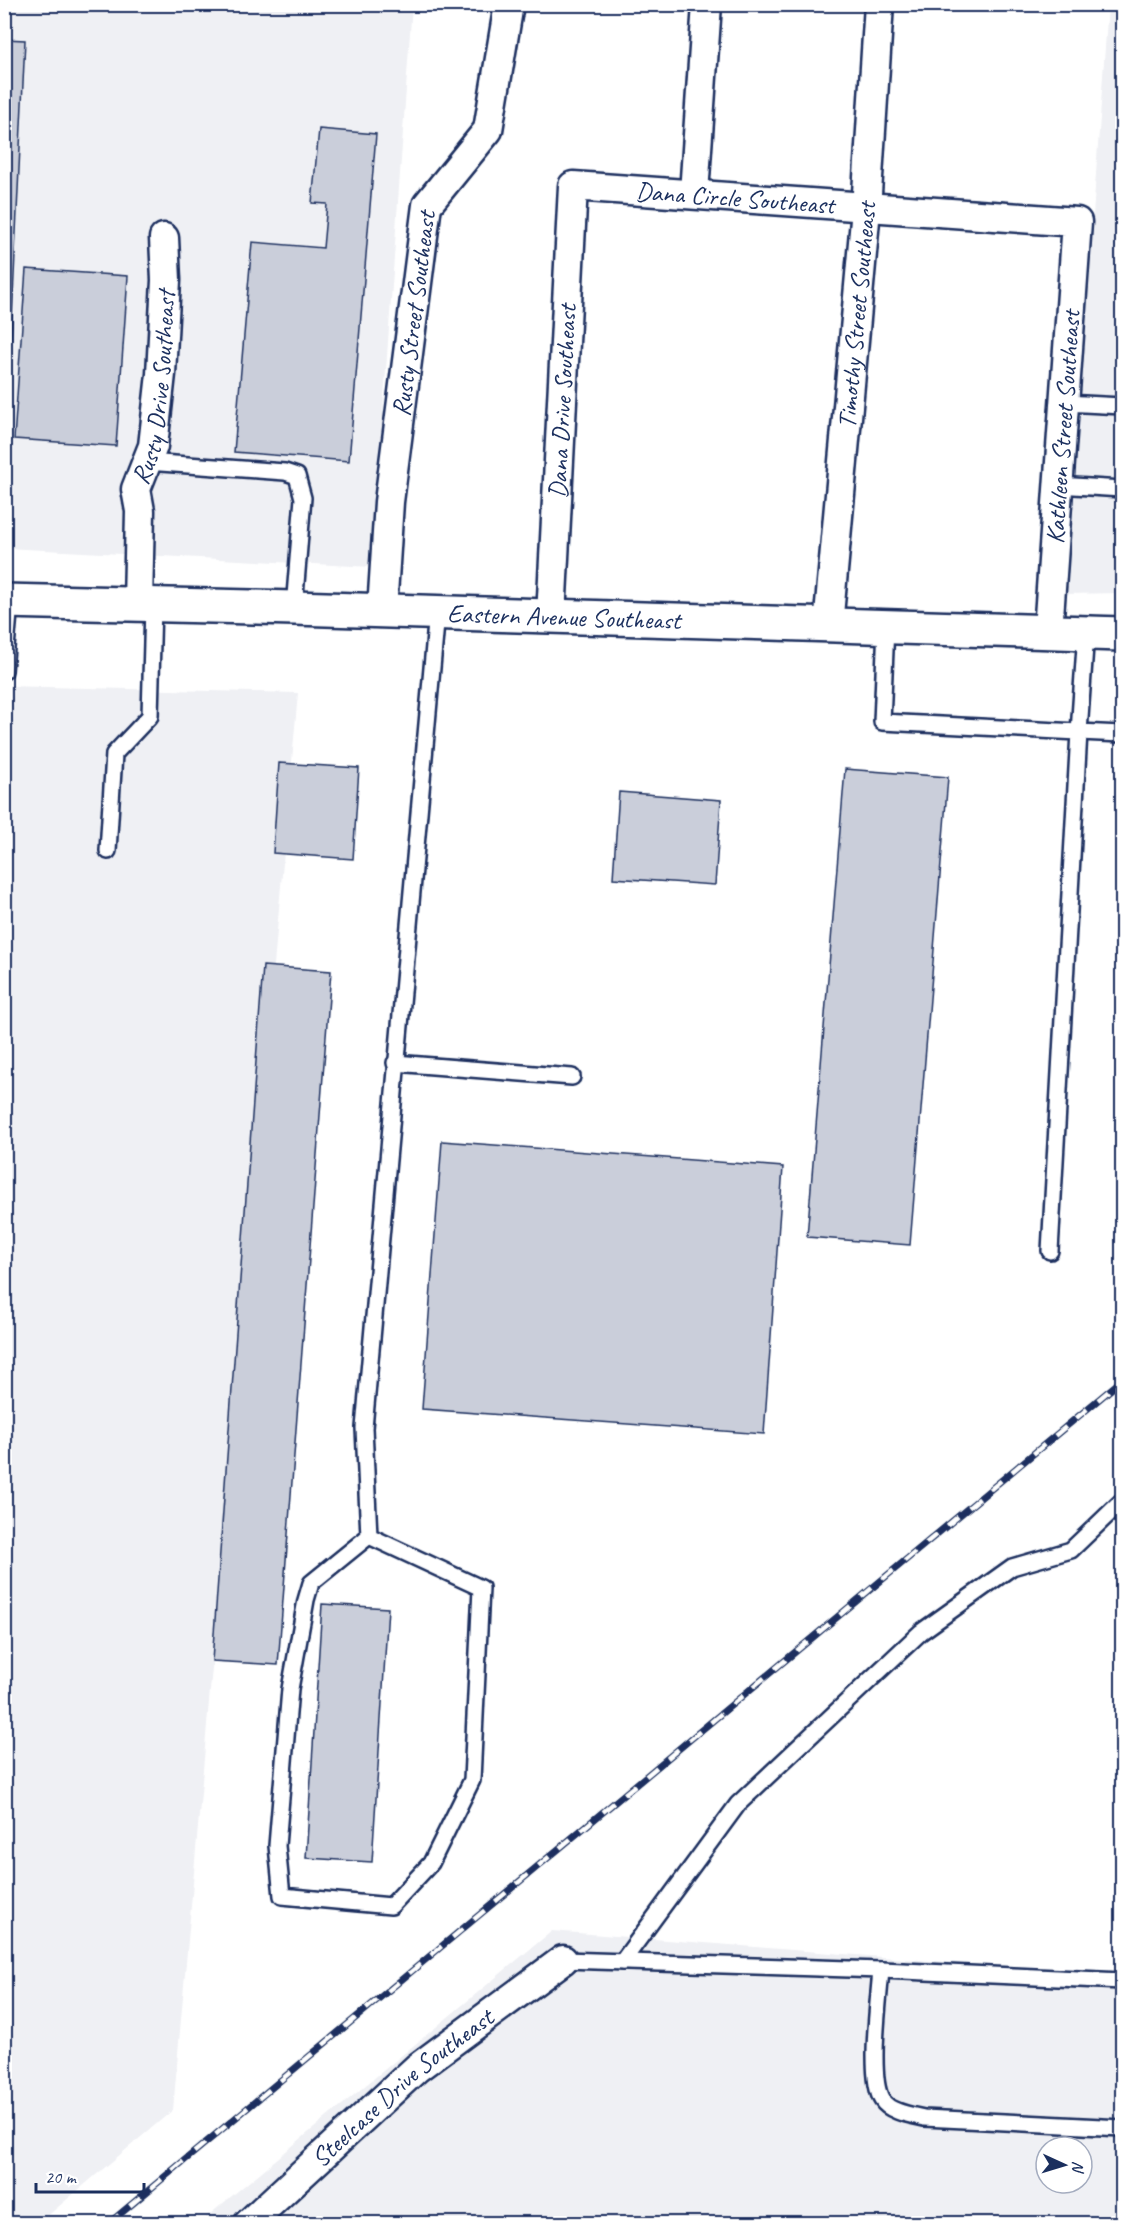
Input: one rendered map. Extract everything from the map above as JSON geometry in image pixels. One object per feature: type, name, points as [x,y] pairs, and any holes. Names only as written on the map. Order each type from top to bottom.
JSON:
[{"type":"main road","name":"Eastern Avenue Southeast","points":[[7,602],[382,610],[1122,634]]},
{"type":"street","name":"Rusty Street Southeast","points":[[382,610],[389,502],[427,205],[488,130],[509,4]]},
{"type":"street","points":[[694,193],[707,4]]},
{"type":"street","name":"Timothy Street Southeast","points":[[828,626],[866,208],[879,4]]},
{"type":"street","name":"Dana Circle Southeast","points":[[573,186],[1077,222]]},
{"type":"street","name":"Dana Drive Southeast","points":[[551,617],[573,186]]},
{"type":"street","name":"Kathleen Street Southeast","points":[[1048,632],[1077,222]]},
{"type":"street","name":"Rusty Drive Southeast","points":[[145,605],[140,511],[136,489],[153,446],[161,374],[166,280],[164,238]]},
{"type":"street","name":"Steelcase Drive Southeast","points":[[249,2223],[417,2068],[563,1960]]},
{"type":"lane","points":[[1065,403],[1122,406]]},
{"type":"lane","points":[[147,462],[285,472],[297,476],[303,498],[294,608]]},
{"type":"lane","points":[[1058,485],[1122,489]]},
{"type":"lane","points":[[4,671],[7,602]]},
{"type":"lane","points":[[108,851],[114,754],[150,717],[145,605]]},
{"type":"lane","points":[[369,1536],[364,1428],[437,612]]},
{"type":"lane","points":[[886,626],[882,722],[1122,734]]},
{"type":"lane","points":[[1050,1251],[1086,632]]},
{"type":"lane","points":[[395,1063],[572,1077]]},
{"type":"lane","points":[[622,1962],[738,1804],[921,1632],[1012,1567],[1071,1550],[1122,1501]]},
{"type":"lane","points":[[369,1536],[481,1588],[472,1780],[431,1863],[391,1906],[282,1896],[277,1846],[290,1689],[311,1583],[369,1536]]},
{"type":"lane","points":[[563,1960],[881,1970],[1122,1981]]},
{"type":"lane","points":[[881,1970],[875,2079],[882,2101],[898,2111],[924,2118],[1122,2128]]},
{"type":"shaded area","points":[[4,5],[412,5],[372,567],[5,548]]},
{"type":"shaded area","points":[[1108,5],[1122,5],[1122,593],[1066,594]]},
{"type":"shaded area","points":[[5,686],[298,693],[173,2110],[39,2223],[5,2224]]},
{"type":"shaded area","points":[[552,1931],[1122,1976],[1122,2223],[198,2224]]},
{"type":"building","points":[[4,39],[25,40],[11,340],[4,340]]},
{"type":"building","points":[[319,129],[376,134],[349,461],[234,452],[252,242],[323,248],[327,204],[312,203]]},
{"type":"building","points":[[26,269],[128,276],[116,446],[14,439]]},
{"type":"building","points":[[279,763],[359,768],[353,859],[273,853]]},
{"type":"building","points":[[845,769],[948,777],[910,1245],[807,1237]]},
{"type":"building","points":[[619,792],[721,800],[715,885],[613,878]]},
{"type":"building","points":[[263,966],[331,971],[278,1665],[212,1661]]},
{"type":"building","points":[[442,1141],[783,1167],[764,1434],[422,1409]]},
{"type":"building","points":[[322,1604],[388,1608],[372,1862],[306,1858]]},
{"type":"railway","points":[[108,2224],[1122,1380]]}]
